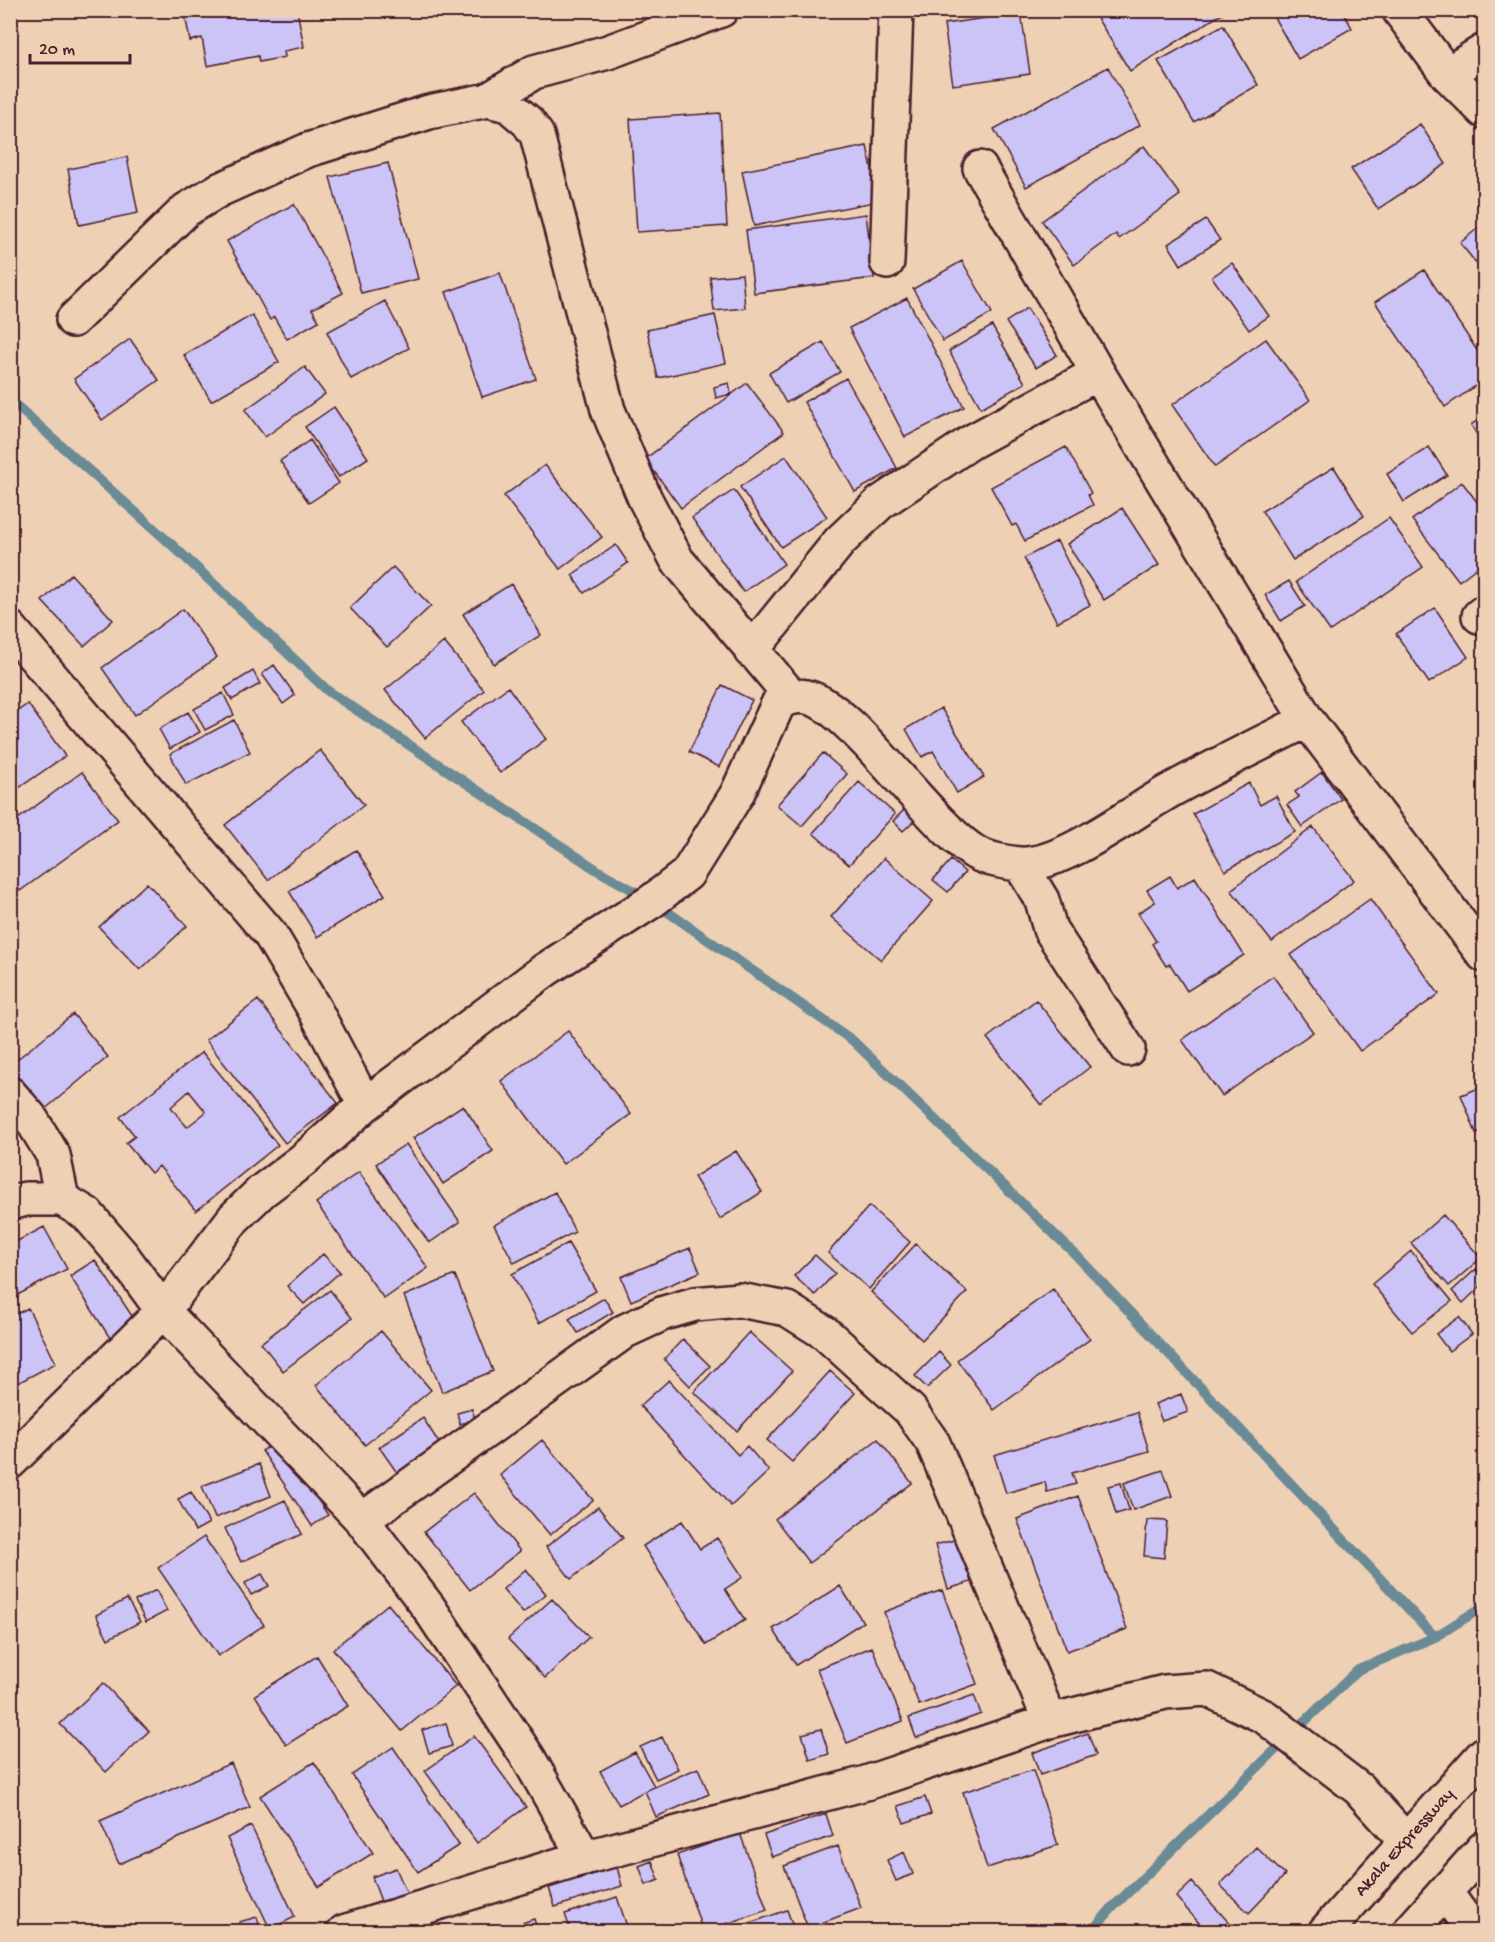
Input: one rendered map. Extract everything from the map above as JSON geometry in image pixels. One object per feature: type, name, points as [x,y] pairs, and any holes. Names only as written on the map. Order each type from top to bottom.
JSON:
[{"type":"street","points":[[73,320],[186,210],[219,190],[308,150],[429,112],[488,100],[534,72],[608,52],[721,10]]},
{"type":"street","points":[[886,262],[896,10]]},
{"type":"street","points":[[1399,10],[1447,74],[1485,111]]},
{"type":"street","points":[[1447,74],[1485,51]]},
{"type":"street","points":[[488,100],[508,105],[528,122],[537,135],[608,410],[645,499],[677,560],[791,696]]},
{"type":"street","points":[[980,168],[1098,373],[1307,720],[1485,955]]},
{"type":"street","points":[[752,651],[840,541],[880,503],[971,442],[1098,373]]},
{"type":"street","points":[[17,649],[270,934],[315,1010],[365,1105]]},
{"type":"street","points":[[10,1462],[163,1311],[234,1218],[262,1191],[303,1160],[365,1105],[545,970],[652,902],[687,874],[737,794],[779,702],[791,696],[807,697],[825,705],[850,726],[946,828],[976,853],[1020,864],[1037,863],[1065,853],[1167,793],[1307,720]]},
{"type":"street","points":[[1020,864],[1042,900],[1050,929],[1128,1048]]},
{"type":"street","points":[[10,1094],[30,1118],[53,1155],[62,1199]]},
{"type":"street","points":[[10,1203],[26,1199],[62,1199],[87,1214],[122,1255],[163,1311],[362,1520],[429,1608],[516,1740],[585,1858]]},
{"type":"street","points":[[362,1520],[625,1331],[664,1314],[695,1304],[739,1300],[787,1309],[825,1333],[909,1410],[933,1443],[1050,1721]]},
{"type":"street","points":[[344,1932],[585,1858],[866,1783],[1050,1721],[1165,1692],[1207,1689],[1265,1717],[1359,1789],[1406,1841]]},
{"type":"street","name":"Akala Expressway","points":[[1325,1932],[1485,1754]]},
{"type":"street","points":[[1409,1932],[1485,1848]]},
{"type":"street","points":[[1445,1892],[1474,1932]]},
{"type":"building","points":[[184,10],[297,10],[304,47],[284,51],[285,57],[259,62],[258,56],[207,66],[202,38],[190,41]]},
{"type":"building","points":[[1092,10],[1228,10],[1130,71]]},
{"type":"building","points":[[1278,10],[1342,10],[1352,28],[1298,59],[1272,14]]},
{"type":"building","points":[[1021,13],[1030,74],[953,85],[944,24]]},
{"type":"building","points":[[1223,25],[1258,85],[1194,122],[1158,61]]},
{"type":"building","points":[[1108,67],[1140,125],[1026,187],[994,129]]},
{"type":"building","points":[[720,113],[727,226],[637,232],[630,119]]},
{"type":"building","points":[[1420,124],[1446,164],[1378,209],[1351,169]]},
{"type":"building","points":[[867,146],[879,201],[754,226],[742,171]]},
{"type":"building","points":[[1144,146],[1180,195],[1119,239],[1116,234],[1074,265],[1042,221]]},
{"type":"building","points":[[127,157],[138,213],[79,225],[68,169]]},
{"type":"building","points":[[388,163],[418,279],[361,293],[330,177]]},
{"type":"building","points":[[294,204],[343,293],[312,309],[319,321],[287,339],[274,317],[270,320],[227,241]]},
{"type":"building","points":[[866,214],[874,278],[754,293],[746,230]]},
{"type":"building","points":[[1206,220],[1220,240],[1181,265],[1168,244]]},
{"type":"building","points":[[1484,223],[1484,273],[1460,243]]},
{"type":"building","points":[[962,261],[992,313],[943,341],[913,289]]},
{"type":"building","points":[[1232,263],[1269,316],[1249,330],[1212,277]]},
{"type":"building","points":[[1424,270],[1484,361],[1484,380],[1445,407],[1375,302]]},
{"type":"building","points":[[500,273],[536,379],[482,397],[446,292]]},
{"type":"building","points":[[742,274],[745,308],[714,311],[710,277]]},
{"type":"building","points":[[907,298],[964,407],[905,437],[849,328]]},
{"type":"building","points":[[385,301],[409,348],[351,379],[327,332]]},
{"type":"building","points":[[1027,308],[1057,355],[1036,368],[1006,322]]},
{"type":"building","points":[[252,315],[279,362],[211,401],[184,355]]},
{"type":"building","points":[[715,315],[726,363],[658,378],[647,330]]},
{"type":"building","points":[[992,326],[1025,383],[981,408],[949,351]]},
{"type":"building","points":[[130,339],[159,380],[102,420],[74,379]]},
{"type":"building","points":[[1266,339],[1310,400],[1215,467],[1172,405]]},
{"type":"building","points":[[823,342],[840,372],[786,403],[769,373]]},
{"type":"building","points":[[305,367],[325,394],[265,437],[245,410]]},
{"type":"building","points":[[846,378],[897,468],[855,492],[804,402]]},
{"type":"building","points":[[729,383],[731,394],[716,398],[714,387]]},
{"type":"building","points":[[747,383],[784,432],[681,508],[645,459]]},
{"type":"building","points":[[334,407],[368,458],[339,477],[305,427]]},
{"type":"building","points":[[1484,416],[1484,446],[1471,425]]},
{"type":"building","points":[[310,440],[339,483],[309,503],[280,461]]},
{"type":"building","points":[[1066,447],[1091,493],[1088,495],[1093,505],[1025,541],[1016,524],[1012,526],[991,487]]},
{"type":"building","points":[[1429,447],[1447,475],[1404,502],[1387,474]]},
{"type":"building","points":[[786,456],[827,517],[781,547],[740,487]]},
{"type":"building","points":[[545,465],[602,537],[560,569],[504,496]]},
{"type":"building","points":[[1334,467],[1364,516],[1293,560],[1262,511]]},
{"type":"building","points":[[1462,482],[1484,511],[1484,562],[1459,581],[1412,520]]},
{"type":"building","points":[[734,490],[784,564],[743,592],[692,518]]},
{"type":"building","points":[[1122,508],[1159,565],[1104,600],[1067,544]]},
{"type":"building","points":[[1389,518],[1423,567],[1330,631],[1296,582]]},
{"type":"building","points":[[1057,541],[1090,605],[1057,622],[1024,558]]},
{"type":"building","points":[[616,545],[628,563],[584,593],[572,575]]},
{"type":"building","points":[[393,567],[431,606],[387,647],[350,608]]},
{"type":"building","points":[[71,574],[113,620],[84,646],[42,601]]},
{"type":"building","points":[[1289,581],[1305,606],[1281,621],[1265,595]]},
{"type":"building","points":[[511,584],[541,635],[494,664],[463,614]]},
{"type":"building","points":[[1435,608],[1468,657],[1429,683],[1396,634]]},
{"type":"building","points":[[183,609],[217,657],[135,715],[102,668]]},
{"type":"building","points":[[444,642],[484,690],[425,738],[385,690]]},
{"type":"building","points":[[274,665],[295,695],[283,704],[262,674]]},
{"type":"building","points":[[253,671],[260,684],[232,700],[225,688]]},
{"type":"building","points":[[722,685],[752,700],[719,767],[689,752]]},
{"type":"building","points":[[508,687],[546,739],[500,773],[461,722]]},
{"type":"building","points":[[223,693],[234,715],[205,730],[194,709]]},
{"type":"building","points":[[28,704],[65,756],[10,794],[10,716]]},
{"type":"building","points":[[941,708],[984,777],[957,793],[933,751],[922,757],[906,729]]},
{"type":"building","points":[[188,712],[200,732],[170,749],[159,729]]},
{"type":"building","points":[[234,720],[250,752],[186,785],[170,754]]},
{"type":"building","points":[[320,750],[364,805],[268,880],[225,825]]},
{"type":"building","points":[[823,753],[847,774],[802,826],[777,805]]},
{"type":"building","points":[[82,772],[118,820],[20,891],[10,878],[10,825]]},
{"type":"building","points":[[1322,772],[1341,799],[1302,827],[1287,805],[1299,797],[1295,792]]},
{"type":"building","points":[[859,782],[895,814],[849,865],[813,833]]},
{"type":"building","points":[[1249,783],[1260,805],[1276,796],[1295,832],[1225,871],[1193,814]]},
{"type":"building","points":[[908,806],[918,817],[903,831],[893,821]]},
{"type":"building","points":[[1313,827],[1354,880],[1272,942],[1231,890]]},
{"type":"building","points":[[356,850],[385,895],[317,937],[289,891]]},
{"type":"building","points":[[884,858],[933,901],[881,960],[831,917]]},
{"type":"building","points":[[951,860],[965,872],[948,892],[933,880]]},
{"type":"building","points":[[1170,876],[1177,888],[1195,877],[1244,955],[1187,991],[1170,964],[1166,966],[1152,944],[1156,941],[1138,913],[1155,902],[1147,890]]},
{"type":"building","points":[[147,883],[187,926],[140,970],[99,927]]},
{"type":"building","points":[[1370,899],[1439,994],[1360,1051],[1291,955]]},
{"type":"building","points":[[1273,976],[1313,1032],[1222,1096],[1182,1040]]},
{"type":"building","points":[[258,1000],[338,1103],[285,1143],[206,1040]]},
{"type":"building","points":[[1036,1000],[1090,1067],[1041,1105],[987,1038]]},
{"type":"building","points":[[73,1014],[108,1057],[44,1110],[10,1069],[10,1065]]},
{"type":"building","points":[[10,1022],[18,1031],[10,1038]]},
{"type":"building","points":[[568,1031],[631,1114],[563,1164],[501,1081]]},
{"type":"building","points":[[202,1052],[278,1145],[196,1211],[159,1166],[151,1173],[126,1143],[135,1136],[120,1117]],"holes":[[[189,1091],[206,1112],[187,1127],[171,1107]]]},
{"type":"building","points":[[1484,1086],[1484,1130],[1476,1133],[1461,1095]]},
{"type":"building","points":[[463,1105],[493,1151],[443,1184],[413,1138]]},
{"type":"building","points":[[406,1144],[460,1222],[429,1243],[376,1164]]},
{"type":"building","points":[[736,1151],[762,1192],[720,1219],[694,1177]]},
{"type":"building","points":[[359,1172],[428,1268],[384,1299],[316,1203]]},
{"type":"building","points":[[555,1192],[575,1232],[514,1263],[494,1225]]},
{"type":"building","points":[[869,1206],[910,1242],[869,1289],[828,1253]]},
{"type":"building","points":[[1443,1215],[1481,1258],[1449,1286],[1411,1243]]},
{"type":"building","points":[[44,1227],[67,1269],[10,1299],[10,1245]]},
{"type":"building","points":[[568,1243],[596,1291],[539,1323],[512,1274]]},
{"type":"building","points":[[916,1244],[967,1292],[922,1340],[871,1292]]},
{"type":"building","points":[[690,1248],[700,1272],[631,1301],[621,1277]]},
{"type":"building","points":[[1411,1251],[1452,1301],[1412,1332],[1372,1284]]},
{"type":"building","points":[[323,1254],[340,1272],[304,1304],[287,1286]]},
{"type":"building","points":[[815,1255],[835,1273],[815,1295],[794,1276]]},
{"type":"building","points":[[95,1260],[136,1322],[110,1338],[70,1276]]},
{"type":"building","points":[[1476,1269],[1484,1278],[1484,1283],[1463,1303],[1452,1291]]},
{"type":"building","points":[[455,1275],[493,1371],[442,1392],[404,1296]]},
{"type":"building","points":[[1053,1289],[1090,1339],[994,1410],[957,1360]]},
{"type":"building","points":[[330,1290],[352,1318],[283,1371],[261,1343]]},
{"type":"building","points":[[604,1298],[613,1312],[578,1333],[569,1319]]},
{"type":"building","points":[[28,1308],[56,1363],[10,1387],[10,1317]]},
{"type":"building","points":[[1459,1317],[1472,1334],[1449,1351],[1436,1334]]},
{"type":"building","points":[[381,1331],[431,1390],[365,1445],[316,1385]]},
{"type":"building","points":[[749,1332],[792,1371],[737,1431],[694,1392]]},
{"type":"building","points":[[683,1339],[710,1366],[690,1386],[664,1359]]},
{"type":"building","points":[[939,1352],[951,1365],[927,1388],[915,1376]]},
{"type":"building","points":[[830,1371],[855,1393],[792,1462],[767,1440]]},
{"type":"building","points":[[669,1380],[738,1455],[747,1446],[769,1471],[731,1506],[640,1406]]},
{"type":"building","points":[[1181,1394],[1188,1412],[1162,1421],[1155,1404]]},
{"type":"building","points":[[472,1409],[475,1419],[460,1424],[457,1413]]},
{"type":"building","points":[[1137,1412],[1149,1451],[1072,1473],[1076,1484],[1047,1492],[1045,1482],[1006,1493],[994,1455]]},
{"type":"building","points":[[423,1418],[441,1446],[398,1474],[379,1447]]},
{"type":"building","points":[[878,1439],[912,1483],[809,1563],[775,1519]]},
{"type":"building","points":[[278,1440],[328,1515],[312,1526],[262,1451]]},
{"type":"building","points":[[542,1440],[593,1500],[550,1535],[500,1475]]},
{"type":"building","points":[[259,1464],[271,1496],[215,1518],[202,1486]]},
{"type":"building","points":[[1163,1470],[1172,1496],[1133,1510],[1124,1483]]},
{"type":"building","points":[[1121,1483],[1129,1510],[1116,1514],[1108,1486]]},
{"type":"building","points":[[191,1492],[209,1523],[195,1531],[178,1499]]},
{"type":"building","points":[[474,1493],[520,1551],[470,1590],[424,1532]]},
{"type":"building","points":[[1078,1496],[1127,1629],[1067,1651],[1017,1519]]},
{"type":"building","points":[[285,1500],[302,1534],[241,1562],[225,1528]]},
{"type":"building","points":[[598,1507],[623,1538],[571,1579],[546,1547]]},
{"type":"building","points":[[1147,1520],[1167,1521],[1164,1558],[1144,1556]]},
{"type":"building","points":[[682,1521],[700,1549],[717,1538],[743,1577],[725,1589],[745,1620],[706,1645],[643,1546]]},
{"type":"building","points":[[204,1537],[264,1625],[218,1656],[158,1568]]},
{"type":"building","points":[[958,1539],[971,1582],[948,1589],[935,1545]]},
{"type":"building","points":[[526,1569],[546,1594],[523,1613],[503,1589]]},
{"type":"building","points":[[262,1574],[269,1586],[251,1595],[245,1583]]},
{"type":"building","points":[[840,1586],[863,1622],[796,1665],[773,1629]]},
{"type":"building","points":[[156,1590],[167,1611],[146,1622],[135,1601]]},
{"type":"building","points":[[942,1590],[977,1684],[919,1705],[884,1612]]},
{"type":"building","points":[[127,1599],[140,1622],[108,1639],[96,1615]]},
{"type":"building","points":[[552,1599],[589,1637],[545,1678],[508,1639]]},
{"type":"building","points":[[388,1604],[456,1686],[402,1731],[333,1649]]},
{"type":"building","points":[[872,1647],[903,1721],[847,1743],[817,1669]]},
{"type":"building","points":[[317,1656],[348,1706],[286,1745],[255,1695]]},
{"type":"building","points":[[103,1683],[149,1731],[106,1772],[60,1724]]},
{"type":"building","points":[[974,1695],[981,1714],[916,1738],[909,1718]]},
{"type":"building","points":[[446,1723],[452,1746],[429,1753],[422,1730]]},
{"type":"building","points":[[821,1729],[829,1754],[810,1760],[802,1734]]},
{"type":"building","points":[[1088,1733],[1096,1755],[1040,1775],[1032,1753]]},
{"type":"building","points":[[474,1736],[526,1807],[477,1843],[425,1771]]},
{"type":"building","points":[[662,1737],[678,1769],[656,1779],[640,1747]]},
{"type":"building","points":[[393,1747],[459,1845],[418,1872],[352,1775]]},
{"type":"building","points":[[635,1752],[654,1786],[619,1805],[600,1771]]},
{"type":"building","points":[[314,1762],[373,1853],[319,1887],[260,1796]]},
{"type":"building","points":[[231,1763],[250,1807],[119,1864],[100,1821]]},
{"type":"building","points":[[698,1768],[709,1794],[656,1817],[645,1791]]},
{"type":"building","points":[[1033,1770],[1058,1845],[987,1868],[963,1792]]},
{"type":"building","points":[[925,1797],[931,1814],[904,1823],[898,1806]]},
{"type":"building","points":[[826,1814],[833,1836],[772,1857],[764,1835]]},
{"type":"building","points":[[251,1826],[295,1917],[270,1929],[227,1838]]},
{"type":"building","points":[[740,1833],[767,1910],[703,1932],[677,1855]]},
{"type":"building","points":[[838,1846],[861,1908],[808,1928],[784,1866]]},
{"type":"building","points":[[1256,1847],[1285,1875],[1249,1913],[1220,1885]]},
{"type":"building","points":[[904,1852],[913,1874],[896,1881],[887,1860]]},
{"type":"building","points":[[652,1861],[659,1880],[646,1885],[639,1866]]},
{"type":"building","points":[[617,1867],[622,1886],[555,1907],[549,1888]]},
{"type":"building","points":[[396,1868],[407,1894],[382,1904],[372,1877]]},
{"type":"building","points":[[1192,1882],[1234,1928],[1231,1932],[1207,1932],[1176,1897]]},
{"type":"building","points":[[617,1897],[629,1932],[571,1932],[565,1914]]},
{"type":"building","points":[[787,1910],[795,1932],[724,1932]]},
{"type":"building","points":[[257,1917],[261,1932],[242,1932],[239,1922]]},
{"type":"building","points":[[534,1919],[538,1932],[494,1932]]},
{"type":"building","points":[[433,1926],[435,1932],[417,1932]]},
{"type":"waterway","points":[[10,400],[171,544],[328,691],[597,870],[652,901],[852,1040],[1076,1255],[1435,1637]]},
{"type":"waterway","points":[[1091,1932],[1113,1907],[1358,1670],[1435,1637],[1484,1606]]}]
